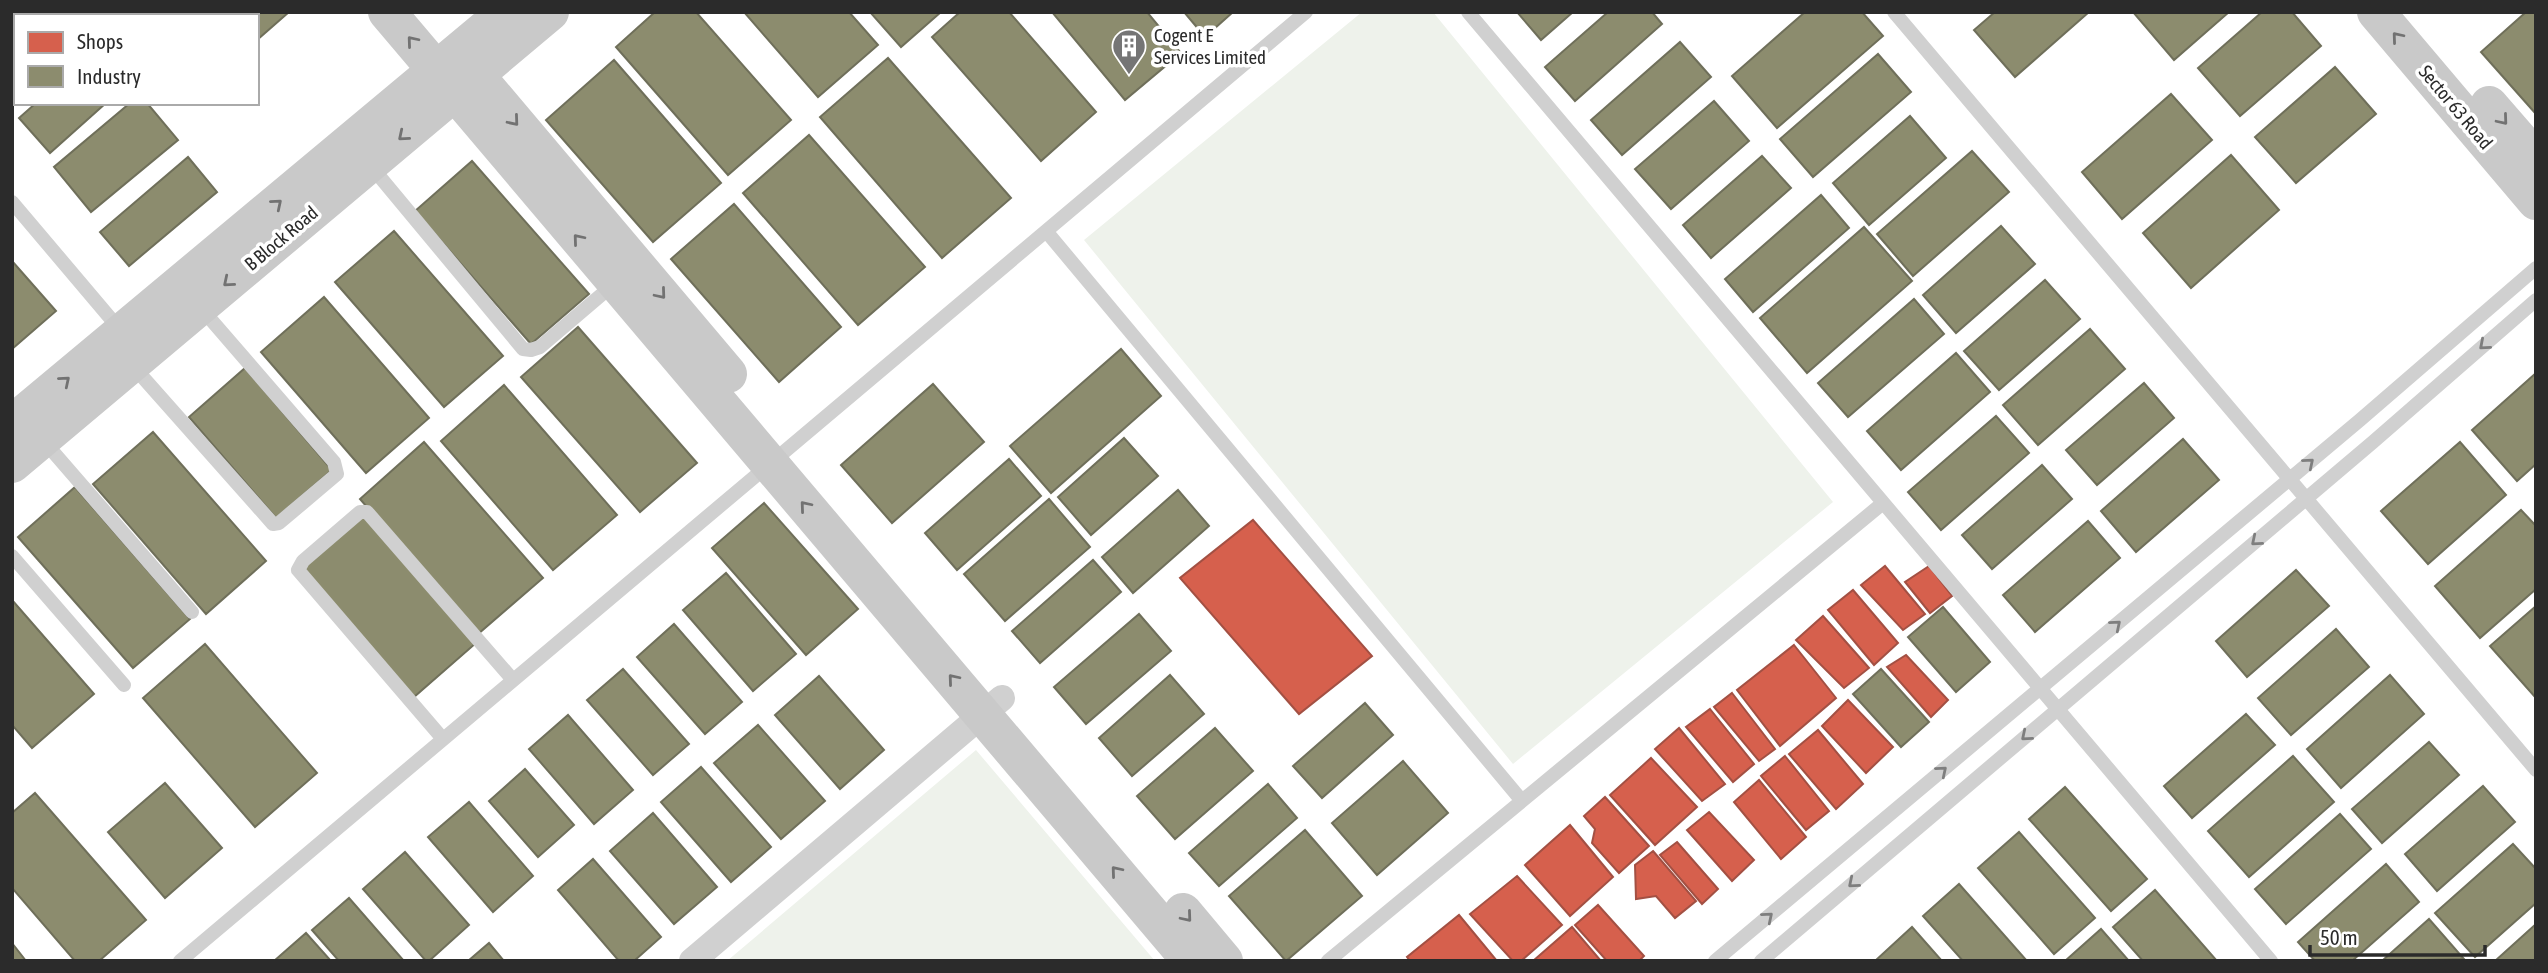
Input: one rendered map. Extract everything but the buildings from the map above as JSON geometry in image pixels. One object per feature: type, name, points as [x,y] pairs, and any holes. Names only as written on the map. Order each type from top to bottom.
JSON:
[{"type":"street","points":[[387,12],[456,73],[993,707],[1224,961]]},
{"type":"street","points":[[423,12],[456,73],[615,283],[780,456]]},
{"type":"street","name":"B Block Road","points":[[132,351],[199,307],[369,164],[456,73],[506,12]]},
{"type":"street","name":"B Block Road","points":[[12,464],[27,432],[132,351],[456,73],[550,12]]},
{"type":"street","name":"Sector 63 Road","points":[[2376,12],[2536,201]]},
{"type":"street","name":"Sector 63 Road","points":[[2411,12],[2536,159]]},
{"type":"street","points":[[692,961],[993,707]]},
{"type":"street","points":[[993,707],[1191,961]]},
{"type":"lane","points":[[180,961],[1306,12]]},
{"type":"lane","points":[[1468,12],[2271,961]]},
{"type":"lane","points":[[1894,12],[2536,770]]},
{"type":"lane","points":[[369,164],[523,349],[540,347],[615,283]]},
{"type":"lane","points":[[12,202],[268,520],[279,523],[337,474],[334,462],[199,307]]},
{"type":"lane","points":[[1046,231],[1522,801]]},
{"type":"lane","points":[[1715,961],[2290,479],[2536,268]]},
{"type":"lane","points":[[1761,961],[2306,499],[2536,300]]},
{"type":"lane","points":[[27,432],[192,612]]},
{"type":"lane","points":[[1328,961],[1883,503]]},
{"type":"lane","points":[[443,738],[299,570],[303,561],[350,519],[360,512],[367,512],[513,680]]},
{"type":"lane","points":[[12,556],[124,685]]},
{"type":"shaded area","points":[[1362,12],[1433,12],[1833,502],[1513,764],[1084,240]]},
{"type":"shaded area","points":[[976,750],[1155,961],[727,961]]},
{"type":"place","name":"Cogent E Services Limited","points":[[1129,76]]}]
